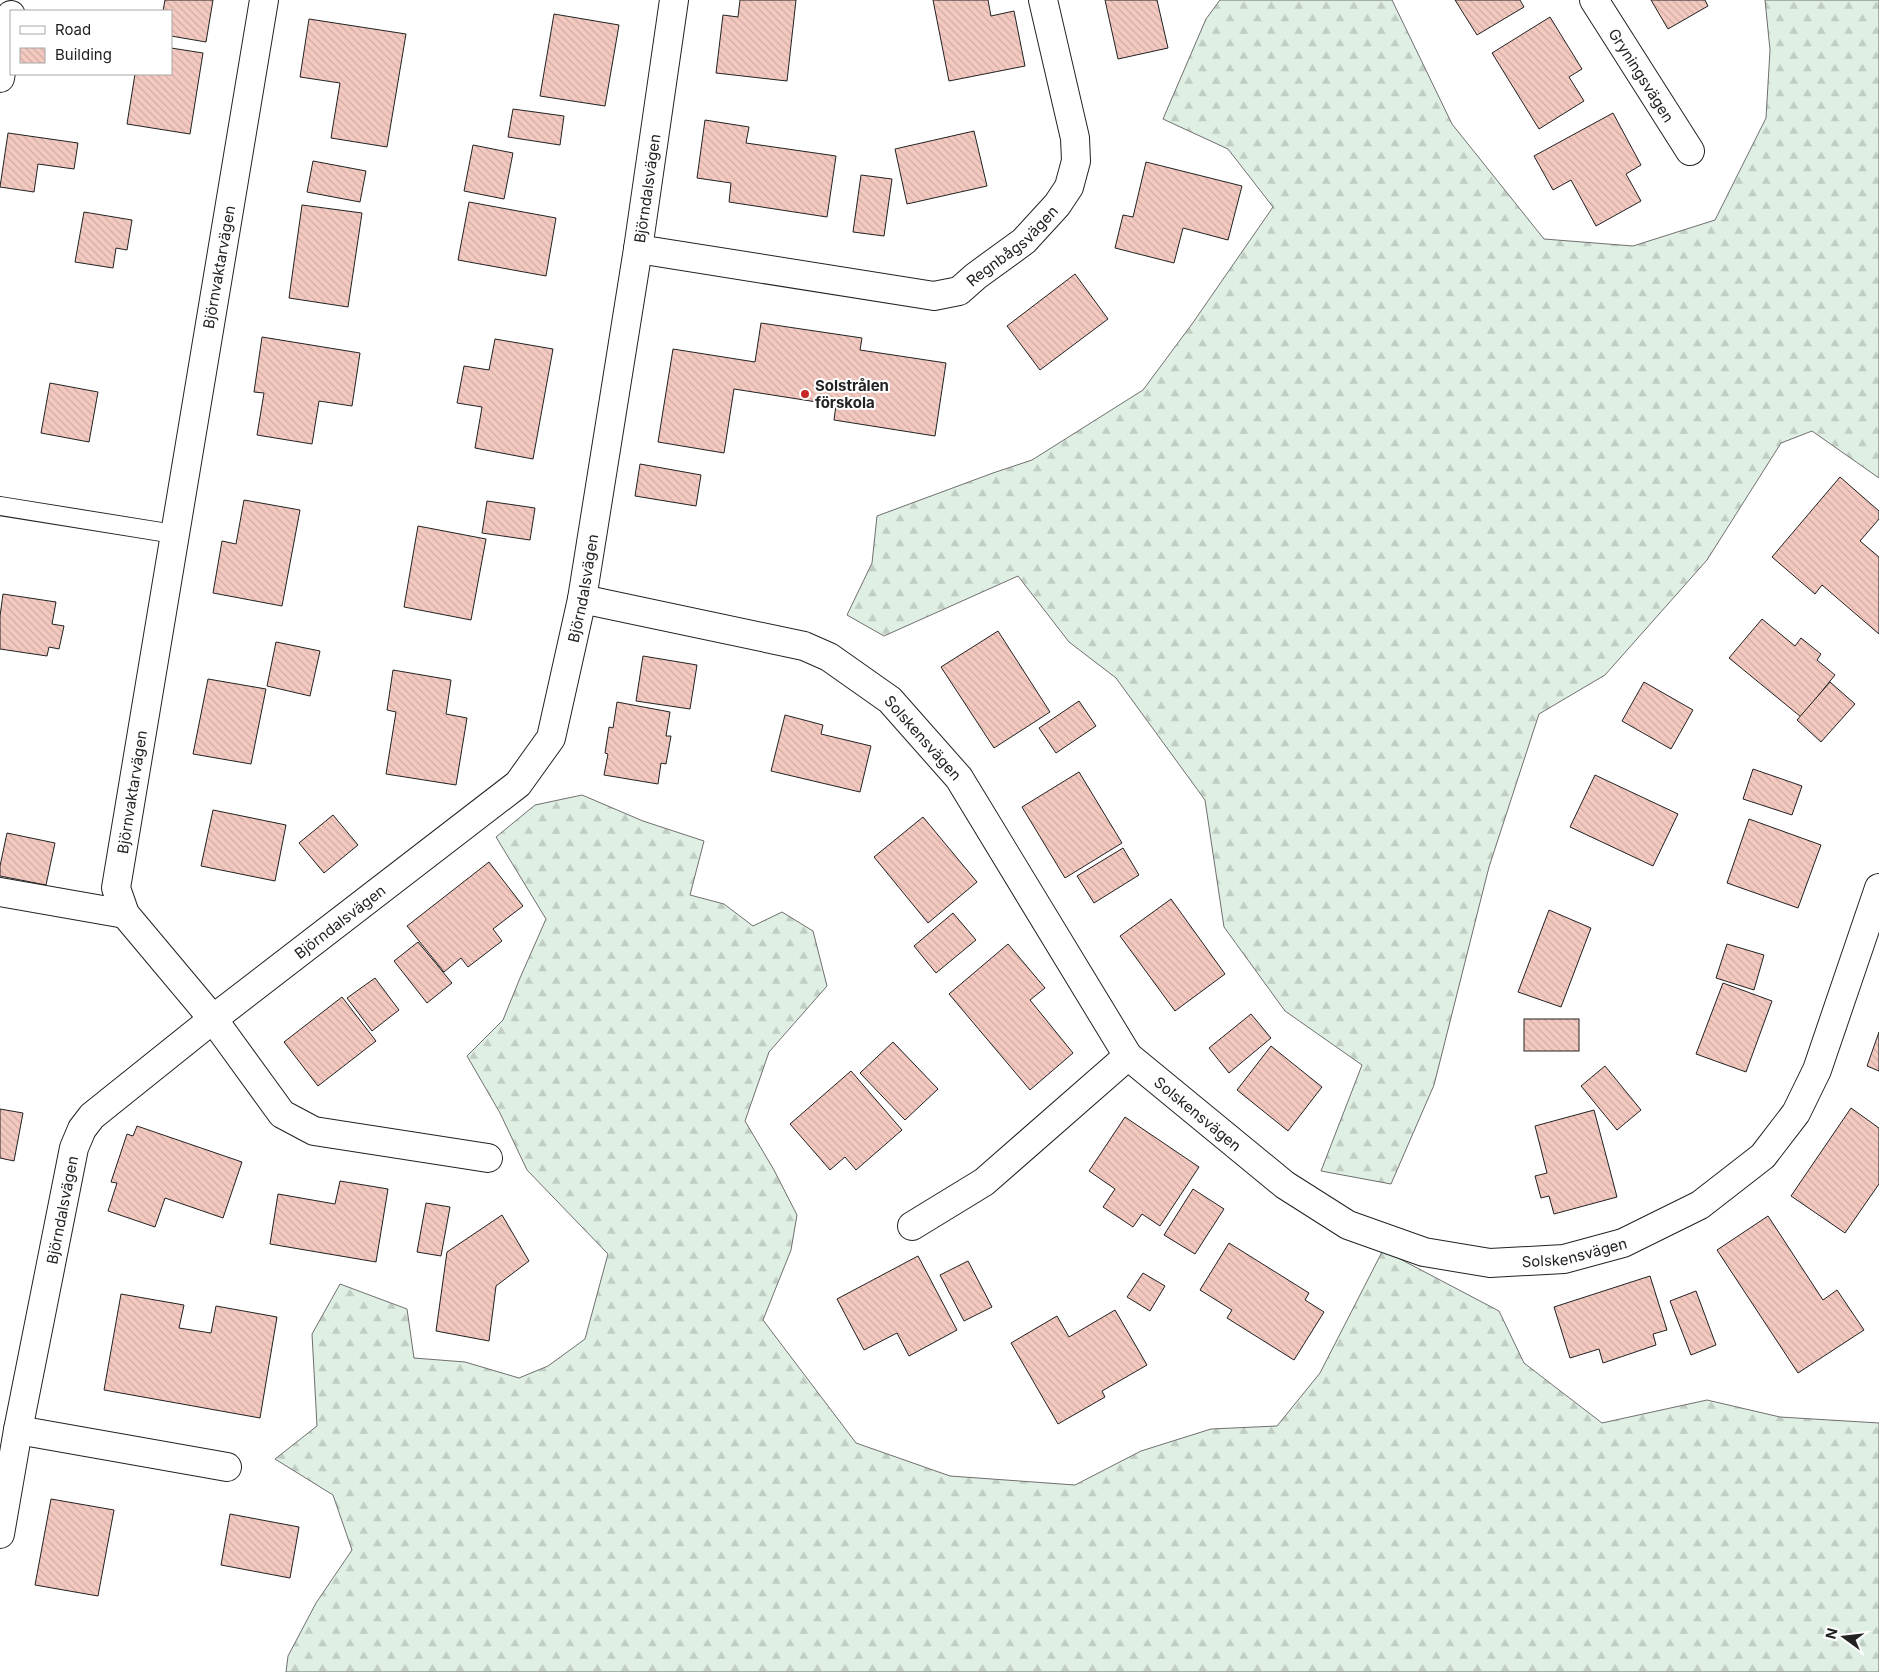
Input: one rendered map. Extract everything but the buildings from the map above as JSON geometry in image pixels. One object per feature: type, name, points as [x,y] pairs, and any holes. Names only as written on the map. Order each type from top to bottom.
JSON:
[{"type":"street","name":"Björnvaktarvägen","points":[[213,1019],[125,914],[116,888],[264,0]]},
{"type":"street","name":"Björndalsvägen","points":[[0,1534],[18,1430],[74,1148],[82,1129],[92,1116],[213,1019],[518,784],[551,738],[582,599],[638,249],[674,0]]},
{"type":"street","name":"Regnbågsvägen","points":[[638,249],[934,296],[948,295],[958,291],[1024,241],[1057,205],[1069,187],[1074,170],[1076,161],[1075,138],[1043,0]]},
{"type":"street","name":"Gryningsvägen","points":[[1594,0],[1690,151]]},
{"type":"street","points":[[0,78],[10,22]]},
{"type":"street","name":"Solskensvägen","points":[[582,599],[804,646],[829,657],[890,700],[959,778],[1128,1056],[1285,1185],[1348,1225],[1424,1252],[1483,1261],[1564,1260],[1622,1242],[1700,1205],[1763,1156],[1796,1112],[1817,1070],[1879,888]]},
{"type":"street","points":[[0,892],[125,914]]},
{"type":"street","points":[[213,1019],[282,1114],[314,1131],[488,1158]]},
{"type":"street","points":[[912,1226],[984,1182],[1128,1056]]},
{"type":"street","points":[[18,1430],[226,1467]]},
{"type":"lane","points":[[0,506],[174,534]]},
{"type":"green space","points":[[1220,0],[1392,0],[1452,124],[1544,239],[1633,246],[1715,220],[1766,118],[1770,50],[1765,0],[1879,0],[1879,478],[1812,431],[1781,443],[1707,560],[1605,675],[1539,714],[1489,867],[1434,1085],[1391,1184],[1321,1171],[1362,1065],[1285,1011],[1224,927],[1205,800],[1116,678],[1069,642],[1018,576],[884,636],[847,615],[872,563],[877,516],[1032,460],[1143,390],[1192,324],[1273,207],[1228,149],[1163,119],[1206,19]]},
{"type":"green space","points":[[582,795],[643,821],[704,841],[690,895],[724,904],[753,926],[782,912],[813,931],[827,986],[769,1052],[745,1121],[774,1170],[797,1215],[791,1250],[763,1320],[856,1443],[950,1476],[1075,1485],[1141,1451],[1211,1429],[1277,1426],[1320,1373],[1383,1250],[1499,1311],[1524,1363],[1602,1423],[1707,1400],[1780,1417],[1879,1423],[1879,1672],[286,1672],[288,1656],[316,1603],[352,1550],[333,1495],[275,1459],[317,1426],[312,1334],[340,1284],[407,1309],[414,1358],[465,1362],[519,1378],[548,1366],[585,1339],[608,1254],[527,1170],[500,1113],[467,1056],[503,1020],[546,919],[496,837],[535,805]]},
{"type":"place","name":"Solstrålen förskola","points":[[805,394]]}]
